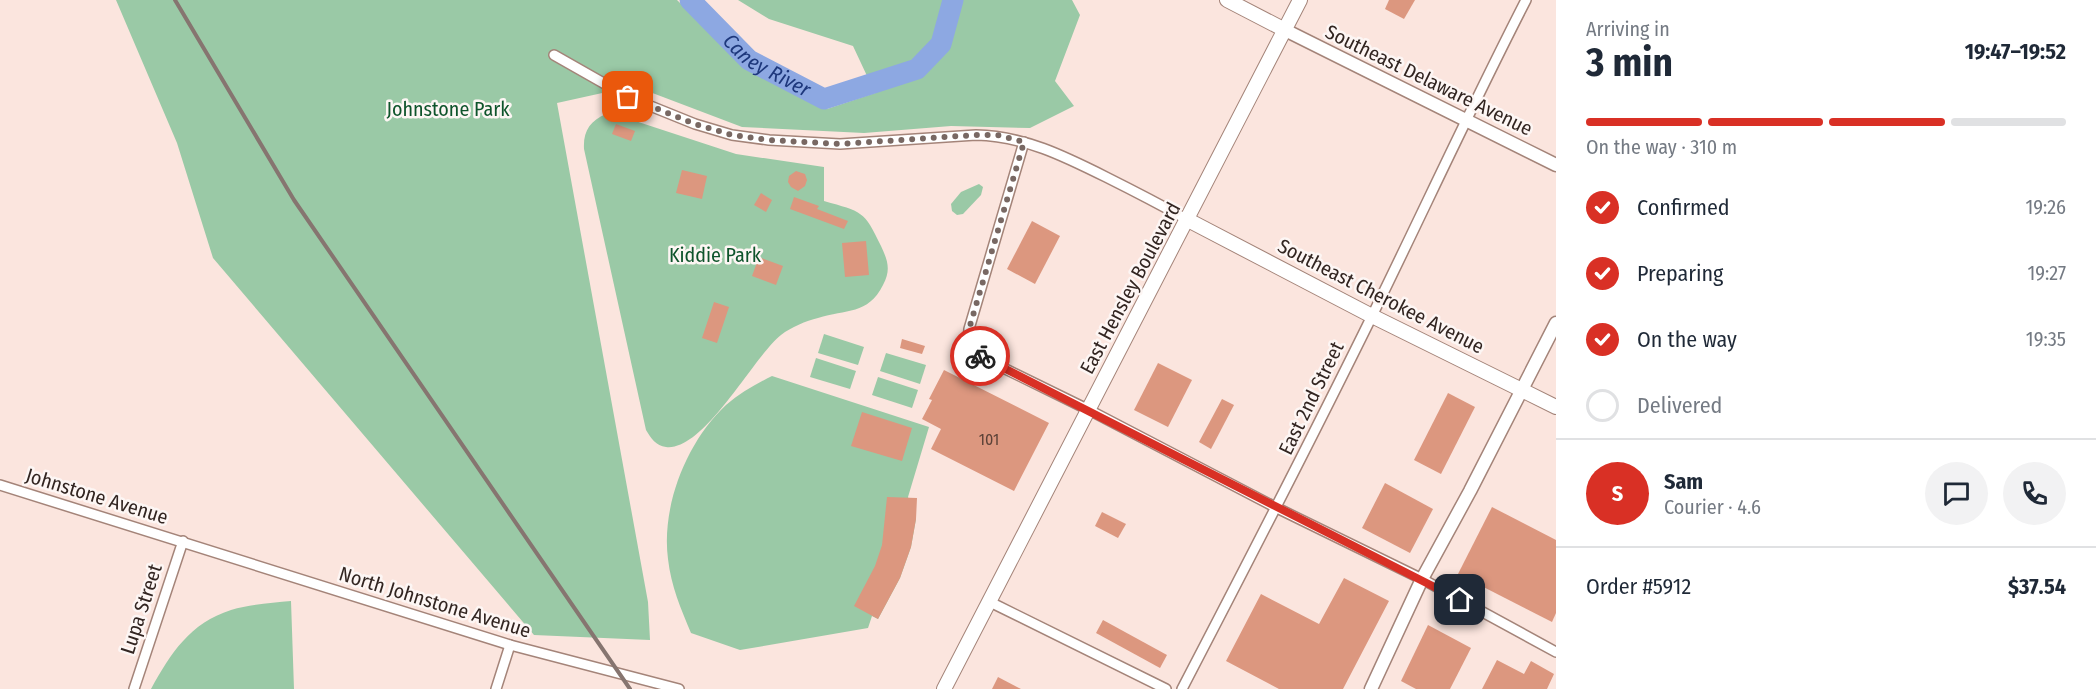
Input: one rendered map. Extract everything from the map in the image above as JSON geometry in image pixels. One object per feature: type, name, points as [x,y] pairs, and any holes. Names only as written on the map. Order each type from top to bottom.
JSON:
[{"type":"main road","points":[[1227,0],[1285,30]]},
{"type":"main road","name":"East Hensley Boulevard","points":[[944,689],[1300,0]]},
{"type":"main road","name":"Southeast Cherokee Avenue","points":[[1188,220],[1372,316],[1522,388],[1556,407]]},
{"type":"street","name":"East 2nd Street","points":[[1182,689],[1372,316],[1465,120],[1526,0]]},
{"type":"street","name":"Southeast Delaware Avenue","points":[[1285,30],[1556,165]]},
{"type":"street","points":[[554,55],[628,97],[695,124],[732,135],[769,140],[840,144],[976,135],[997,135],[1024,142],[1062,155],[1188,220]]},
{"type":"street","points":[[1024,142],[969,329],[970,348],[981,357],[1089,410],[1276,508],[1422,579],[1556,652]]},
{"type":"street","points":[[1371,689],[1422,579],[1556,323]]},
{"type":"street","name":"Johnstone Avenue","points":[[0,485],[183,541]]},
{"type":"street","name":"North Johnstone Avenue","points":[[183,541],[510,645],[679,689]]},
{"type":"street","name":"Lupa Street","points":[[134,689],[183,541]]},
{"type":"street","points":[[990,602],[1166,689]]},
{"type":"street","points":[[496,689],[510,645]]},
{"type":"green space","name":"Johnstone Park","points":[[116,0],[677,0],[749,71],[827,109],[875,93],[853,46],[769,19],[738,0],[1072,0],[1080,15],[1055,81],[1074,106],[1030,128],[951,126],[864,133],[742,127],[634,86],[557,103],[648,602],[650,640],[534,635],[213,258],[177,143]]},
{"type":"green space","name":"Kiddie Park","points":[[606,114],[617,115],[736,154],[824,167],[824,201],[854,211],[866,219],[887,261],[888,270],[883,285],[870,302],[855,309],[804,323],[781,335],[712,419],[696,435],[681,444],[666,447],[659,445],[646,430],[584,149],[586,132],[589,127]]},
{"type":"green space","points":[[979,184],[983,187],[981,195],[963,214],[957,215],[952,211],[951,204],[961,192]]},
{"type":"green space","points":[[824,334],[864,347],[858,365],[818,353]]},
{"type":"green space","points":[[886,353],[926,365],[920,384],[880,371]]},
{"type":"green space","points":[[816,358],[856,371],[850,389],[810,377]]},
{"type":"green space","points":[[772,376],[929,427],[908,497],[916,519],[911,547],[900,578],[878,619],[872,616],[868,628],[740,650],[691,633],[669,569],[667,539],[669,518],[680,476],[689,456],[712,420],[726,405],[748,389]]},
{"type":"green space","points":[[878,377],[918,390],[912,408],[872,395]]},
{"type":"green space","points":[[291,601],[294,689],[151,689],[174,652],[193,631],[204,623],[238,608]]},
{"type":"building","points":[[1389,0],[1415,0],[1404,19],[1385,9]]},
{"type":"building","points":[[616,124],[635,131],[631,141],[612,134]]},
{"type":"building","points":[[682,170],[707,176],[702,199],[676,193]]},
{"type":"building","points":[[796,171],[805,174],[807,180],[805,186],[798,191],[788,182],[789,176]]},
{"type":"building","points":[[761,193],[772,200],[766,212],[754,205]]},
{"type":"building","points":[[794,197],[819,206],[817,209],[848,221],[844,229],[790,209]]},
{"type":"building","points":[[1032,221],[1060,236],[1035,284],[1007,269]]},
{"type":"building","points":[[866,241],[869,275],[845,277],[842,243]]},
{"type":"building","points":[[759,257],[783,266],[776,285],[752,276]]},
{"type":"building","points":[[714,302],[729,307],[717,343],[702,338]]},
{"type":"building","points":[[902,339],[925,346],[922,354],[900,348]]},
{"type":"building","points":[[1158,363],[1192,380],[1168,427],[1134,410]]},
{"type":"building","points":[[944,370],[1049,423],[1014,491],[931,449],[941,429],[922,419],[932,400],[929,399]]},
{"type":"building","points":[[1448,393],[1475,407],[1441,474],[1414,460]]},
{"type":"building","points":[[1222,399],[1234,405],[1211,449],[1199,442]]},
{"type":"building","points":[[862,412],[912,428],[902,461],[851,446]]},
{"type":"building","points":[[1385,483],[1433,509],[1410,553],[1362,528]]},
{"type":"building","points":[[887,497],[917,498],[916,519],[911,547],[900,578],[878,619],[854,606],[875,566],[882,545]]},
{"type":"building","points":[[1492,507],[1556,540],[1556,613],[1552,622],[1458,574]]},
{"type":"building","points":[[1102,512],[1126,524],[1118,538],[1095,526]]},
{"type":"building","points":[[1344,578],[1389,601],[1343,689],[1279,689],[1226,661],[1261,594],[1319,624]]},
{"type":"building","points":[[1103,620],[1167,655],[1160,668],[1096,633]]},
{"type":"building","points":[[1428,625],[1471,648],[1450,689],[1416,689],[1401,681]]},
{"type":"building","points":[[1497,660],[1524,674],[1531,661],[1554,674],[1547,689],[1482,689]]},
{"type":"building","points":[[998,677],[1021,689],[992,689]]},
{"type":"waterway","name":"Caney River","points":[[690,0],[749,60],[824,99],[917,69],[941,44],[953,0]]},
{"type":"railway","points":[[175,0],[294,200],[630,689]]},
{"type":"way so far","points":[[628,97],[695,124],[732,135],[769,140],[840,144],[949,135],[997,135],[1024,142],[969,329],[970,348],[980,356]]},
{"type":"route","points":[[980,356],[1460,600]]}]
